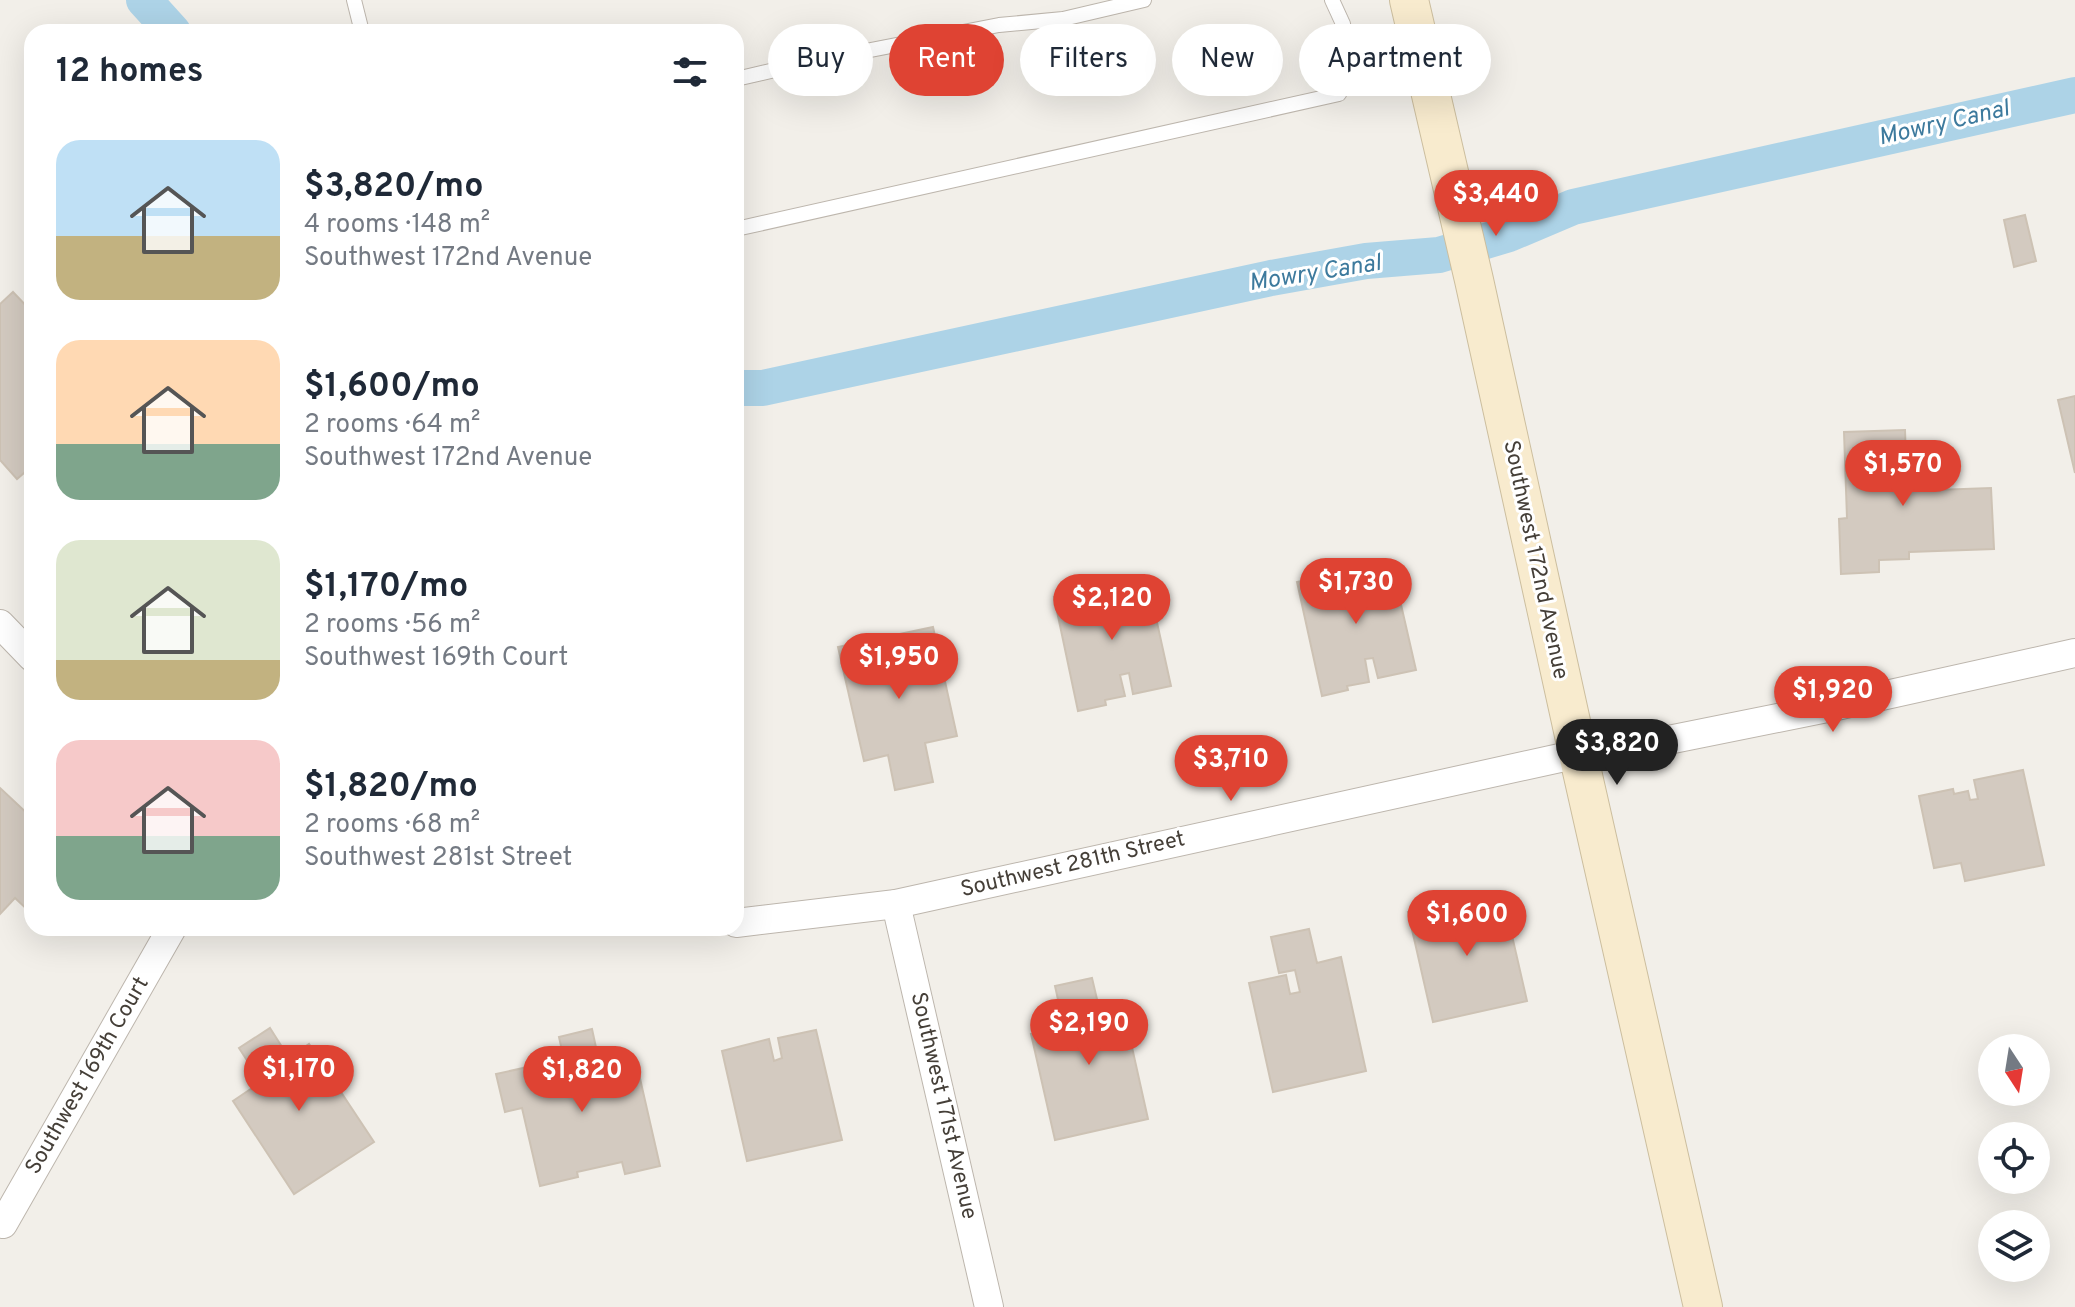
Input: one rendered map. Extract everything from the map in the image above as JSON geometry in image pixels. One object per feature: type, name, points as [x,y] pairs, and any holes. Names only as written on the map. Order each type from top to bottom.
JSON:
[{"type":"street","name":"Southwest 172nd Avenue","points":[[1409,0],[1703,1307]]},
{"type":"street","points":[[0,624],[24,649]]},
{"type":"street","name":"Southwest 281th Street","points":[[744,922],[896,904],[1578,756],[1832,707],[2075,653]]},
{"type":"street","name":"Southwest 171st Avenue","points":[[896,904],[989,1307]]},
{"type":"street","name":"Southwest 169th Court","points":[[3,1224],[167,936]]},
{"type":"lane","points":[[354,0],[360,24]]},
{"type":"lane","points":[[744,77],[984,28],[1063,19],[1144,0]]},
{"type":"lane","points":[[744,227],[1339,94],[1351,70],[1343,24],[1332,0]]},
{"type":"building","points":[[2025,215],[2036,261],[2014,267],[2004,220]]},
{"type":"building","points":[[13,292],[24,304],[24,473],[17,479],[0,460],[0,304]]},
{"type":"building","points":[[2075,396],[2075,473],[2058,400]]},
{"type":"building","points":[[1905,430],[1907,491],[1991,488],[1994,549],[1909,552],[1909,559],[1879,560],[1879,572],[1841,574],[1839,519],[1847,518],[1844,432]]},
{"type":"building","points":[[1391,561],[1416,670],[1378,678],[1373,658],[1365,659],[1369,682],[1347,686],[1348,690],[1322,696],[1297,582]]},
{"type":"building","points":[[1147,577],[1171,686],[1133,694],[1129,673],[1120,675],[1125,696],[1105,700],[1106,705],[1078,711],[1054,597]]},
{"type":"building","points":[[933,627],[957,736],[925,743],[933,782],[895,790],[888,755],[864,761],[838,647]]},
{"type":"building","points":[[2023,770],[2044,865],[1965,881],[1961,863],[1934,868],[1919,796],[1953,789],[1954,794],[1968,791],[1970,800],[1978,799],[1974,780]]},
{"type":"building","points":[[0,788],[24,810],[24,906],[15,898],[0,914]]},
{"type":"building","points":[[1502,892],[1527,1001],[1433,1022],[1408,912],[1454,901],[1459,921],[1469,919],[1465,900]]},
{"type":"building","points":[[1309,929],[1317,963],[1341,957],[1366,1071],[1273,1092],[1249,983],[1286,975],[1290,994],[1300,992],[1295,970],[1279,973],[1271,937]]},
{"type":"building","points":[[1092,978],[1100,1012],[1123,1007],[1148,1119],[1055,1140],[1031,1034],[1069,1025],[1073,1044],[1083,1041],[1078,1018],[1063,1022],[1055,986]]},
{"type":"building","points":[[270,1028],[289,1058],[309,1044],[374,1142],[294,1194],[233,1101],[261,1082],[239,1048]]},
{"type":"building","points":[[592,1029],[600,1066],[593,1067],[596,1080],[609,1078],[606,1068],[636,1061],[660,1166],[625,1174],[622,1162],[577,1172],[578,1177],[540,1186],[522,1108],[505,1112],[496,1074],[546,1063],[552,1090],[576,1085],[573,1072],[567,1073],[559,1037]]},
{"type":"building","points":[[816,1030],[842,1140],[747,1161],[722,1051],[769,1039],[774,1061],[782,1058],[778,1038]]},
{"type":"waterway","name":"Mowry Canal","points":[[144,0],[166,24]]},
{"type":"waterway","name":"Mowry Canal","points":[[744,388],[763,388],[1271,278],[1366,261],[1439,255],[1509,234],[1573,207],[2075,95]]}]
